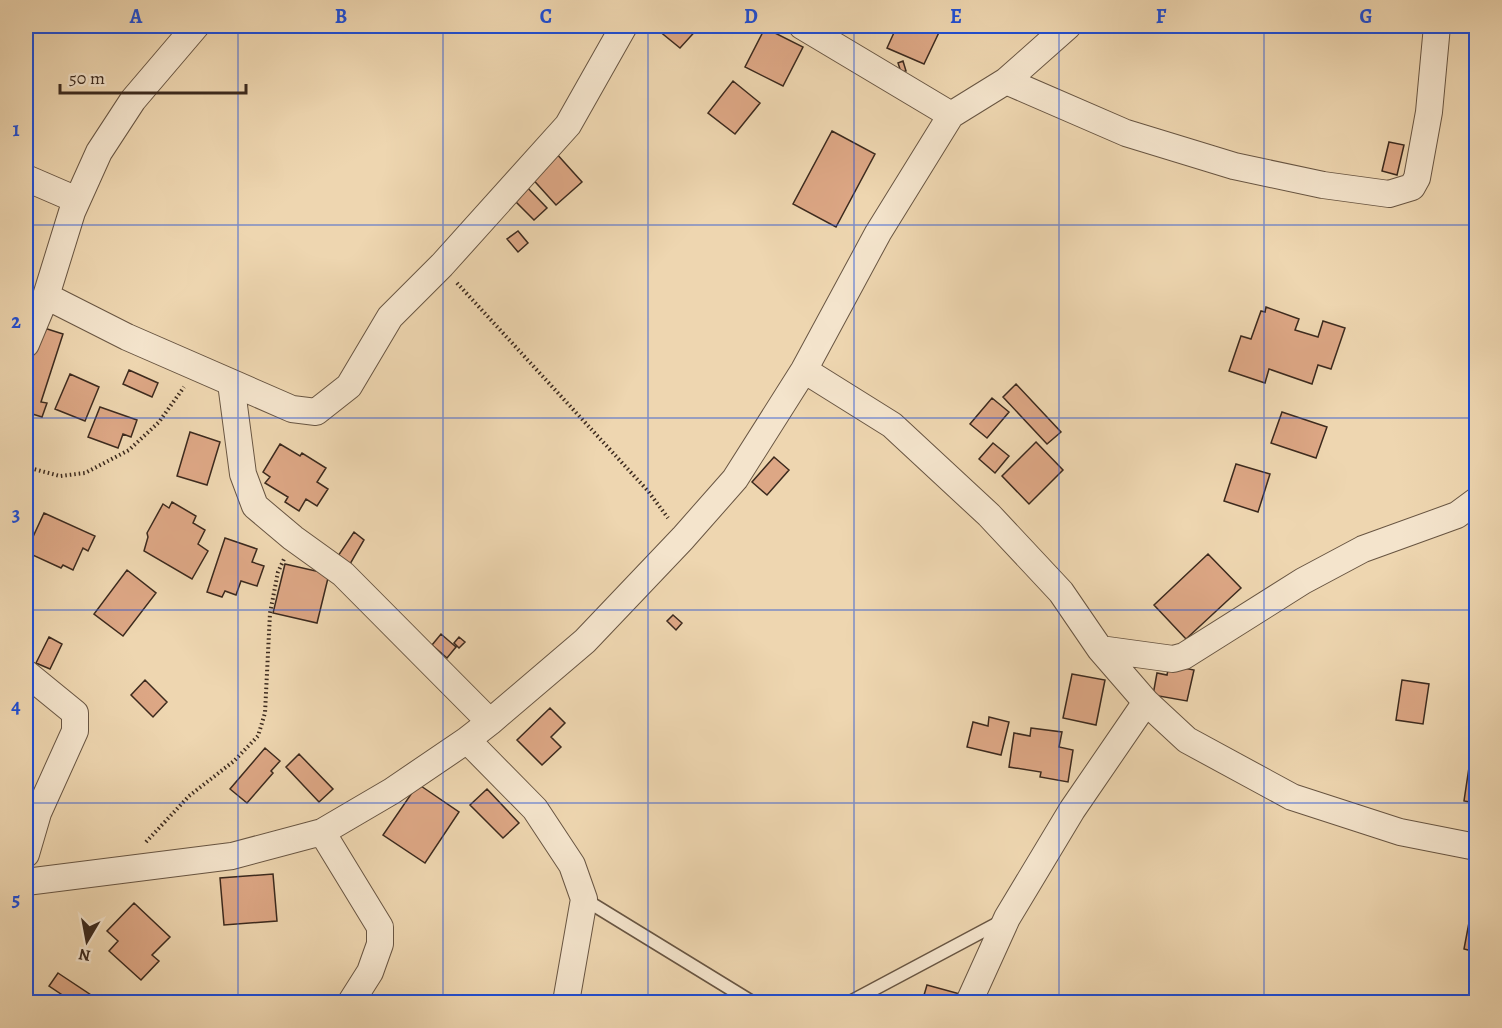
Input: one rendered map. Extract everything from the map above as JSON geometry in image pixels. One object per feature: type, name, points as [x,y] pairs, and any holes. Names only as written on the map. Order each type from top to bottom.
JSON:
[{"type":"street","points":[[26,344],[46,296],[77,200],[99,152],[133,100],[196,26]]},
{"type":"street","points":[[46,296],[127,337],[291,409],[316,412],[349,386],[390,317],[442,266],[568,125],[624,26]]},
{"type":"street","points":[[802,26],[951,115]]},
{"type":"street","points":[[26,882],[232,856],[322,832],[392,791],[467,740],[489,722],[585,641],[683,538],[735,479],[804,370],[878,233],[951,115],[1006,81],[1068,26]]},
{"type":"street","points":[[1006,81],[1126,133],[1234,166],[1323,186],[1389,194],[1412,187],[1417,178],[1429,112],[1437,26]]},
{"type":"street","points":[[26,178],[77,200]]},
{"type":"street","points":[[804,370],[892,425],[989,515],[1061,592],[1100,649],[1146,702],[1187,740],[1292,797],[1400,832],[1476,846]]},
{"type":"street","points":[[231,382],[243,474],[255,506],[292,538],[343,574],[489,722]]},
{"type":"street","points":[[1100,649],[1173,659],[1184,656],[1303,581],[1363,549],[1457,515],[1476,501]]},
{"type":"street","points":[[26,673],[75,713],[75,731],[38,813],[26,854]]},
{"type":"street","points":[[969,1002],[1007,918],[1072,810],[1146,702]]},
{"type":"street","points":[[467,740],[535,809],[572,865],[584,899],[566,1002]]},
{"type":"street","points":[[322,832],[380,927],[380,944],[370,972],[351,1002]]},
{"type":"lane","points":[[584,899],[752,1002]]},
{"type":"lane","points":[[850,1002],[1007,918]]},
{"type":"path","points":[[442,266],[648,491],[683,538]]},
{"type":"path","points":[[26,467],[60,476],[85,473],[129,450],[159,422],[198,368]]},
{"type":"path","points":[[121,869],[189,796],[234,761],[258,736],[265,713],[270,613],[278,572],[292,538]]},
{"type":"building","points":[[653,26],[700,26],[680,48]]},
{"type":"building","points":[[897,26],[942,26],[924,64],[887,48]]},
{"type":"building","points":[[959,26],[975,26],[973,32]]},
{"type":"building","points":[[765,28],[803,47],[783,86],[745,67]]},
{"type":"building","points":[[903,61],[906,71],[901,72],[898,63]]},
{"type":"building","points":[[733,81],[760,103],[735,134],[708,113]]},
{"type":"building","points":[[832,131],[875,154],[836,227],[793,204]]},
{"type":"building","points":[[1389,142],[1404,145],[1397,175],[1382,171]]},
{"type":"building","points":[[555,152],[582,182],[556,205],[529,175]]},
{"type":"building","points":[[523,183],[547,208],[534,220],[510,196]]},
{"type":"building","points":[[518,231],[528,243],[518,252],[507,239]]},
{"type":"building","points":[[1266,307],[1299,319],[1295,330],[1318,337],[1323,321],[1345,328],[1331,369],[1318,365],[1312,384],[1269,369],[1265,383],[1229,371],[1241,336],[1251,339],[1261,311],[1265,312]]},
{"type":"building","points":[[41,327],[63,334],[41,402],[47,403],[42,417],[26,412],[26,377]]},
{"type":"building","points":[[129,370],[158,383],[152,397],[123,384]]},
{"type":"building","points":[[70,374],[99,387],[85,421],[55,409]]},
{"type":"building","points":[[1016,384],[1061,432],[1047,444],[1003,397]]},
{"type":"building","points":[[992,398],[1009,412],[987,438],[970,424]]},
{"type":"building","points":[[100,407],[137,420],[131,437],[123,434],[118,448],[88,437]]},
{"type":"building","points":[[1282,412],[1327,427],[1316,458],[1271,443]]},
{"type":"building","points":[[190,432],[220,442],[207,485],[177,476]]},
{"type":"building","points":[[1036,442],[1063,470],[1029,504],[1002,476]]},
{"type":"building","points":[[993,443],[1009,456],[995,473],[979,459]]},
{"type":"building","points":[[280,444],[300,456],[302,453],[326,468],[317,482],[328,489],[317,506],[306,499],[299,511],[285,502],[288,497],[265,483],[270,477],[263,472]]},
{"type":"building","points":[[774,457],[789,470],[767,495],[752,482]]},
{"type":"building","points":[[1236,464],[1270,474],[1258,512],[1224,501]]},
{"type":"building","points":[[172,502],[196,516],[193,523],[205,530],[198,544],[208,551],[192,579],[144,551],[147,533],[163,504],[169,508]]},
{"type":"building","points":[[44,513],[95,536],[88,551],[83,548],[73,570],[63,565],[61,568],[26,552]]},
{"type":"building","points":[[354,532],[364,540],[346,571],[334,562]]},
{"type":"building","points":[[225,538],[257,549],[252,562],[264,566],[257,586],[241,581],[236,595],[225,591],[222,597],[207,592]]},
{"type":"building","points":[[1208,554],[1241,588],[1186,639],[1154,605]]},
{"type":"building","points":[[285,564],[329,574],[317,623],[273,613]]},
{"type":"building","points":[[127,570],[156,593],[123,636],[94,614]]},
{"type":"building","points":[[673,615],[682,623],[676,630],[667,621]]},
{"type":"building","points":[[441,634],[456,647],[447,658],[432,645]]},
{"type":"building","points":[[49,637],[62,644],[50,669],[36,663]]},
{"type":"building","points":[[459,637],[465,642],[459,648],[454,643]]},
{"type":"building","points":[[1169,665],[1194,670],[1187,701],[1153,695],[1157,673],[1167,675]]},
{"type":"building","points":[[1072,674],[1105,680],[1096,725],[1063,718]]},
{"type":"building","points":[[145,680],[167,702],[153,717],[131,695]]},
{"type":"building","points":[[1402,680],[1429,684],[1423,724],[1396,720]]},
{"type":"building","points":[[550,708],[565,723],[551,737],[561,747],[542,765],[517,740]]},
{"type":"building","points":[[989,717],[1009,722],[1001,755],[967,747],[973,722],[988,726]]},
{"type":"building","points":[[1031,728],[1062,732],[1059,747],[1073,750],[1068,782],[1040,777],[1041,772],[1009,767],[1014,733],[1030,736]]},
{"type":"building","points":[[265,748],[280,761],[271,771],[273,773],[247,803],[230,789]]},
{"type":"building","points":[[299,754],[333,789],[319,802],[286,767]]},
{"type":"building","points":[[1471,754],[1476,755],[1476,803],[1464,801]]},
{"type":"building","points":[[418,784],[459,812],[425,863],[383,835]]},
{"type":"building","points":[[487,789],[519,823],[503,838],[470,805]]},
{"type":"building","points":[[1476,857],[1476,900],[1469,898]]},
{"type":"building","points":[[273,874],[277,921],[224,925],[220,878]]},
{"type":"building","points":[[134,903],[170,937],[152,955],[159,961],[141,980],[109,951],[118,941],[107,931]]},
{"type":"building","points":[[1471,912],[1476,913],[1476,952],[1464,949]]},
{"type":"building","points":[[58,973],[91,995],[86,1002],[73,1002],[49,986]]},
{"type":"building","points":[[927,985],[960,994],[958,1002],[922,1002]]}]
